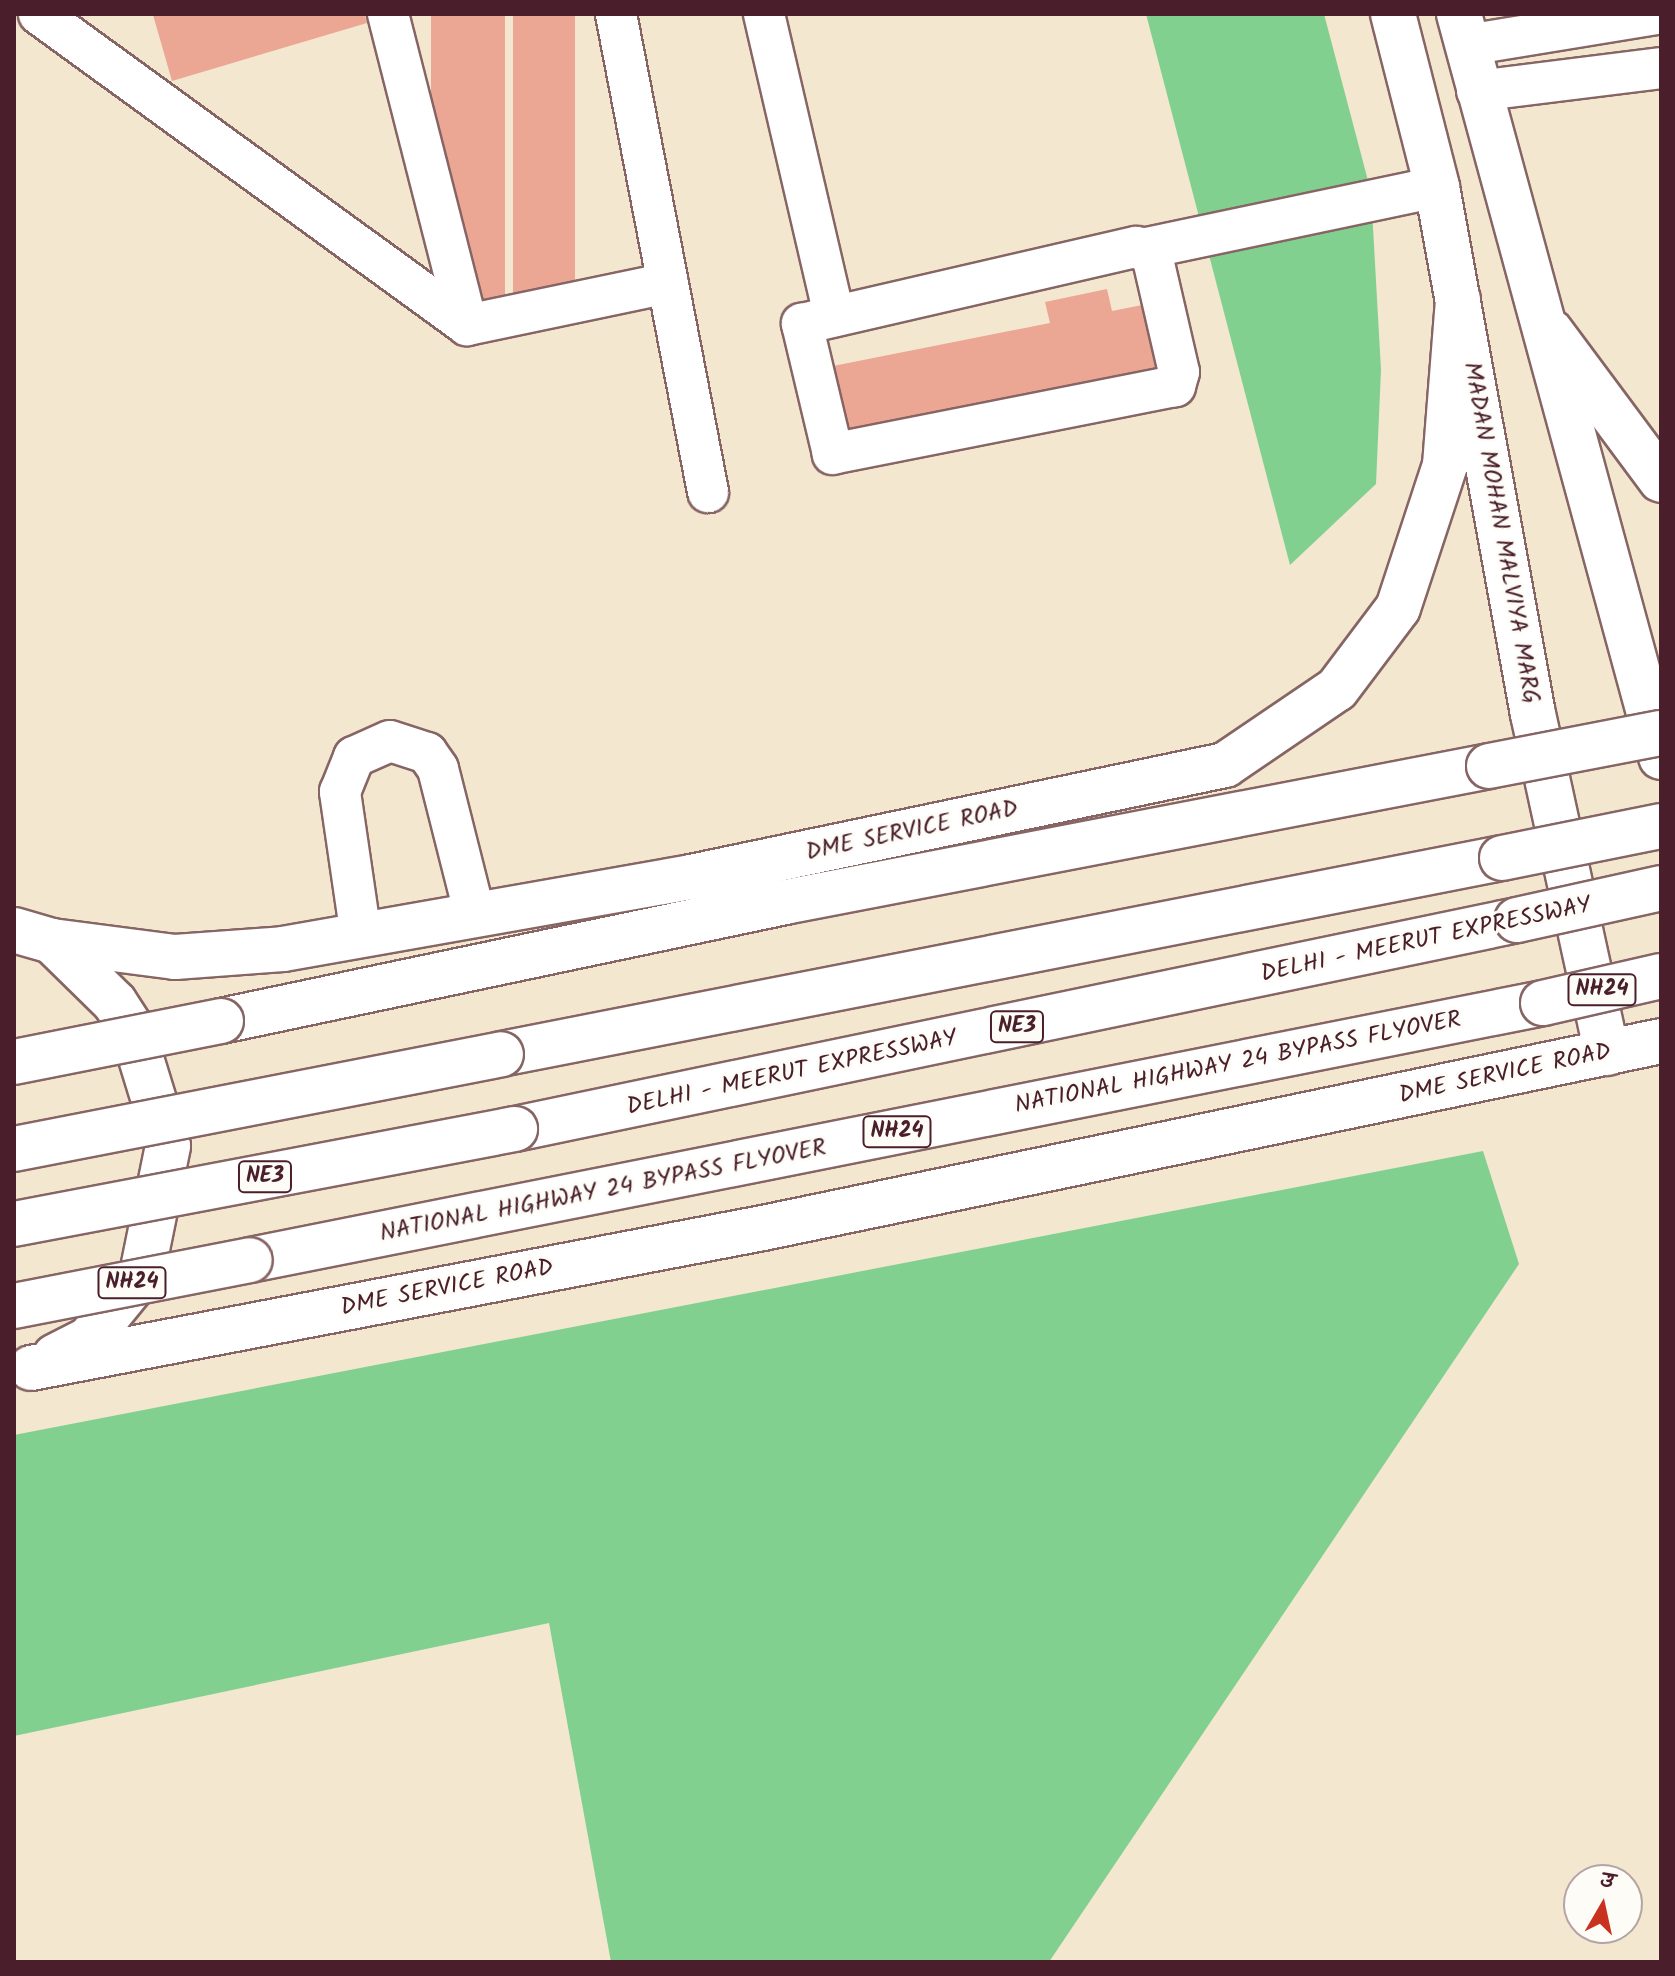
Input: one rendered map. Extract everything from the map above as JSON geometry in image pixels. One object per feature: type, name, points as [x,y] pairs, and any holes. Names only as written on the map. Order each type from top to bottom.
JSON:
[{"type":"main road","name":"MADAN MOHAN MALVIYA MARG","points":[[1393,14],[1437,187],[1533,714],[1607,1053]]},
{"type":"main road","points":[[1463,30],[1533,307],[1661,757]]},
{"type":"main road","name":"DME SERVICE ROAD","points":[[33,936],[175,957],[361,936],[1225,765],[1296,721],[1368,653],[1418,562],[1445,465],[1458,300]]},
{"type":"main road","points":[[1533,307],[1661,480]]},
{"type":"main road","points":[[14,1062],[1193,820],[1661,733]]},
{"type":"main road","points":[[14,1149],[1661,826]]},
{"type":"main road","name":"DELHI - MEERUT EXPRESSWAY","points":[[14,1224],[515,1129],[1661,888]]},
{"type":"main road","points":[[23,1372],[89,1339],[142,1274],[168,1146],[132,1029],[33,936]]},
{"type":"main road","name":"NATIONAL HIGHWAY 24 BYPASS FLYOVER","points":[[14,1306],[1661,976]]},
{"type":"main road","name":"DME SERVICE ROAD","points":[[23,1372],[763,1228],[1661,1041]]},
{"type":"street","points":[[39,14],[467,325],[668,283]]},
{"type":"street","points":[[388,14],[467,325]]},
{"type":"street","points":[[616,14],[708,492]]},
{"type":"street","points":[[764,14],[834,316]]},
{"type":"street","points":[[1463,30],[1656,14]]},
{"type":"street","points":[[1477,91],[1661,68]]},
{"type":"street","points":[[1147,248],[1179,372],[1175,386],[838,457],[829,449],[799,329],[834,316],[1147,248],[1437,187]]},
{"type":"street","points":[[361,936],[340,792],[354,757],[390,741],[427,753],[438,769],[475,915]]},
{"type":"green space","points":[[1146,14],[1324,14],[1371,192],[1381,370],[1376,484],[1290,565]]},
{"type":"green space","points":[[1483,1151],[1519,1264],[1049,1962],[611,1962],[549,1623],[14,1736],[14,1435]]},
{"type":"building","points":[[364,14],[367,23],[172,81],[153,15]]},
{"type":"building","points":[[431,14],[505,14],[505,309],[431,309]]},
{"type":"building","points":[[513,14],[575,14],[575,295],[513,295]]},
{"type":"building","points":[[1107,289],[1112,311],[1152,303],[1168,382],[839,448],[823,368],[1050,323],[1045,302]]}]
